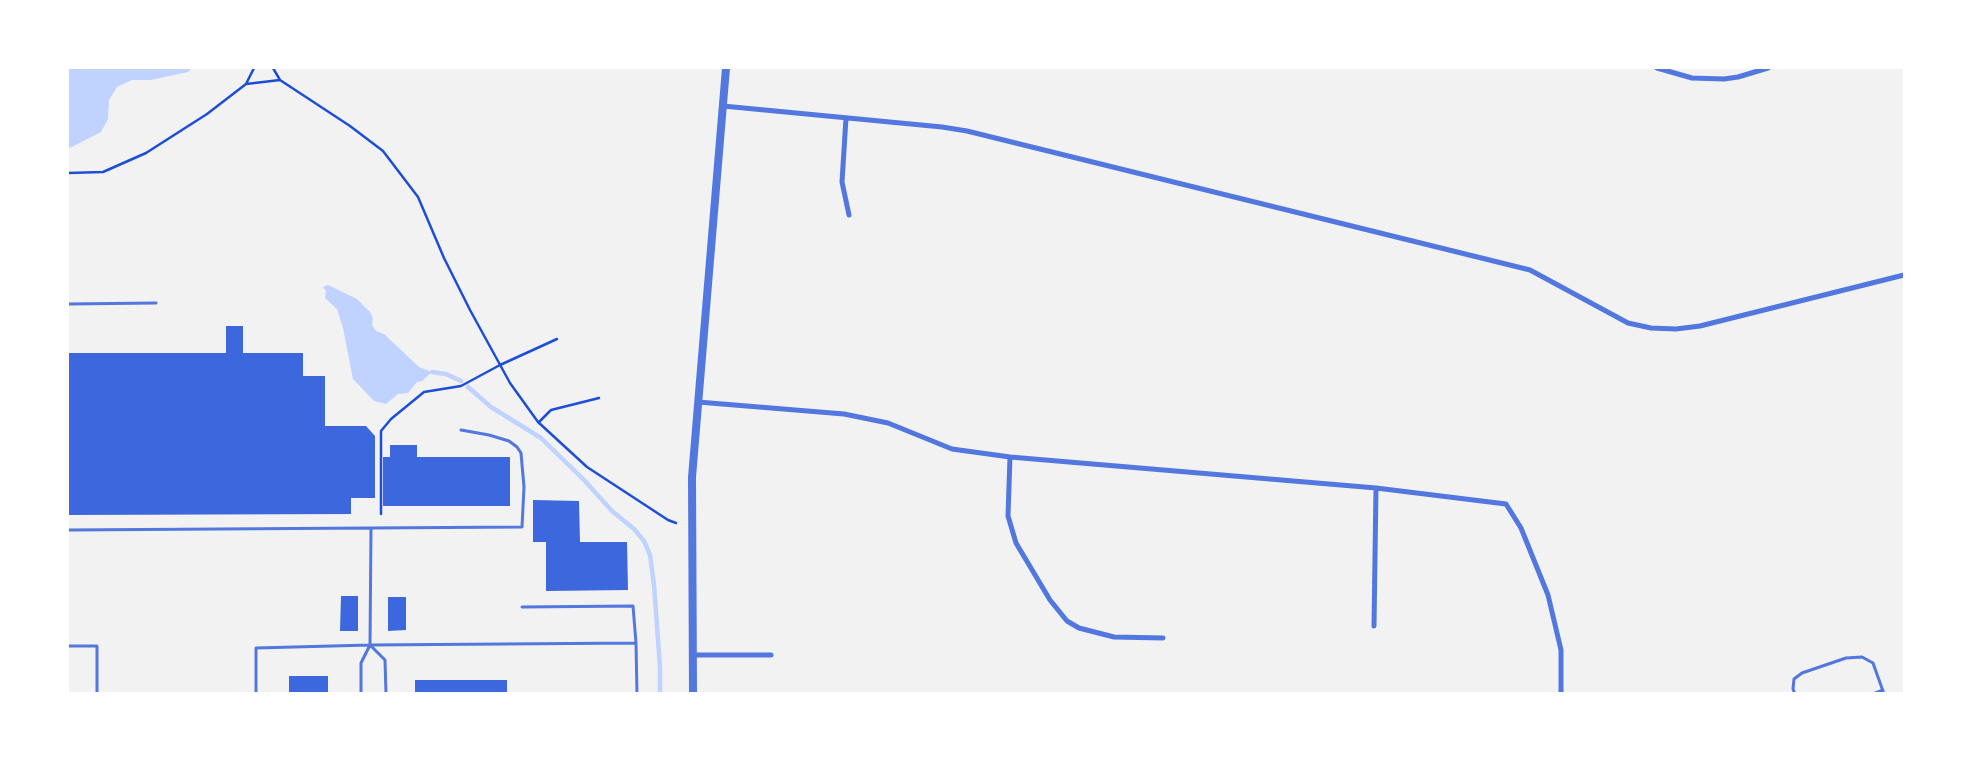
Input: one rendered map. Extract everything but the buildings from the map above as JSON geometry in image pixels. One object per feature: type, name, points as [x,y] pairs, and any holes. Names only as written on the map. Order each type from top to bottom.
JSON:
[{"type":"street","points":[[693,694],[692,477],[726,68]]},
{"type":"street","points":[[1657,68],[1692,78],[1724,79],[1768,68]]},
{"type":"street","points":[[723,106],[967,131],[1530,270],[1628,323],[1651,328],[1676,329],[1700,326],[1904,275]]},
{"type":"street","points":[[846,118],[842,182],[849,215]]},
{"type":"street","points":[[698,402],[844,414],[888,423],[952,449],[1010,457],[1376,488],[1506,504],[1521,528],[1548,595],[1561,650],[1561,694]]},
{"type":"street","points":[[1010,457],[1008,516],[1016,543],[1050,600],[1067,621],[1079,628],[1114,637],[1163,638]]},
{"type":"street","points":[[1374,626],[1376,488]]},
{"type":"street","points":[[693,655],[771,655]]},
{"type":"lane","points":[[68,304],[156,303]]},
{"type":"lane","points":[[68,530],[522,527],[524,487],[521,453],[509,441],[461,430]]},
{"type":"lane","points":[[361,694],[361,663],[370,645],[371,528]]},
{"type":"lane","points":[[522,608],[633,606],[637,694]]},
{"type":"lane","points":[[256,694],[256,648],[636,643]]},
{"type":"lane","points":[[370,645],[385,660],[386,694]]},
{"type":"lane","points":[[68,646],[97,646],[97,694]]},
{"type":"lane","points":[[1795,694],[1794,679],[1802,673],[1846,658],[1862,657],[1873,663],[1884,692],[1873,694]]},
{"type":"path","points":[[68,173],[103,172],[146,153],[207,114],[246,84],[254,68]]},
{"type":"path","points":[[273,68],[280,80],[350,126],[383,151],[418,197],[444,258],[510,384],[538,422],[587,467],[668,520],[676,523]]},
{"type":"path","points":[[246,84],[280,80]]},
{"type":"path","points":[[381,514],[381,431],[390,420],[424,392],[461,386],[500,365],[557,339]]},
{"type":"path","points":[[538,422],[551,410],[599,398]]},
{"type":"water","points":[[68,68],[192,68],[188,72],[151,80],[132,80],[117,87],[109,100],[108,119],[101,132],[68,149]]},
{"type":"water","points":[[328,285],[357,299],[370,312],[373,318],[372,325],[376,331],[384,334],[419,367],[432,372],[422,381],[417,382],[408,393],[398,394],[386,404],[374,401],[353,379],[343,328],[337,309],[325,298],[326,291],[323,287]]},
{"type":"waterway","points":[[432,372],[446,374],[461,381]]},
{"type":"waterway","points":[[468,387],[491,407],[541,438],[644,541],[650,555],[654,585],[660,694]]}]
